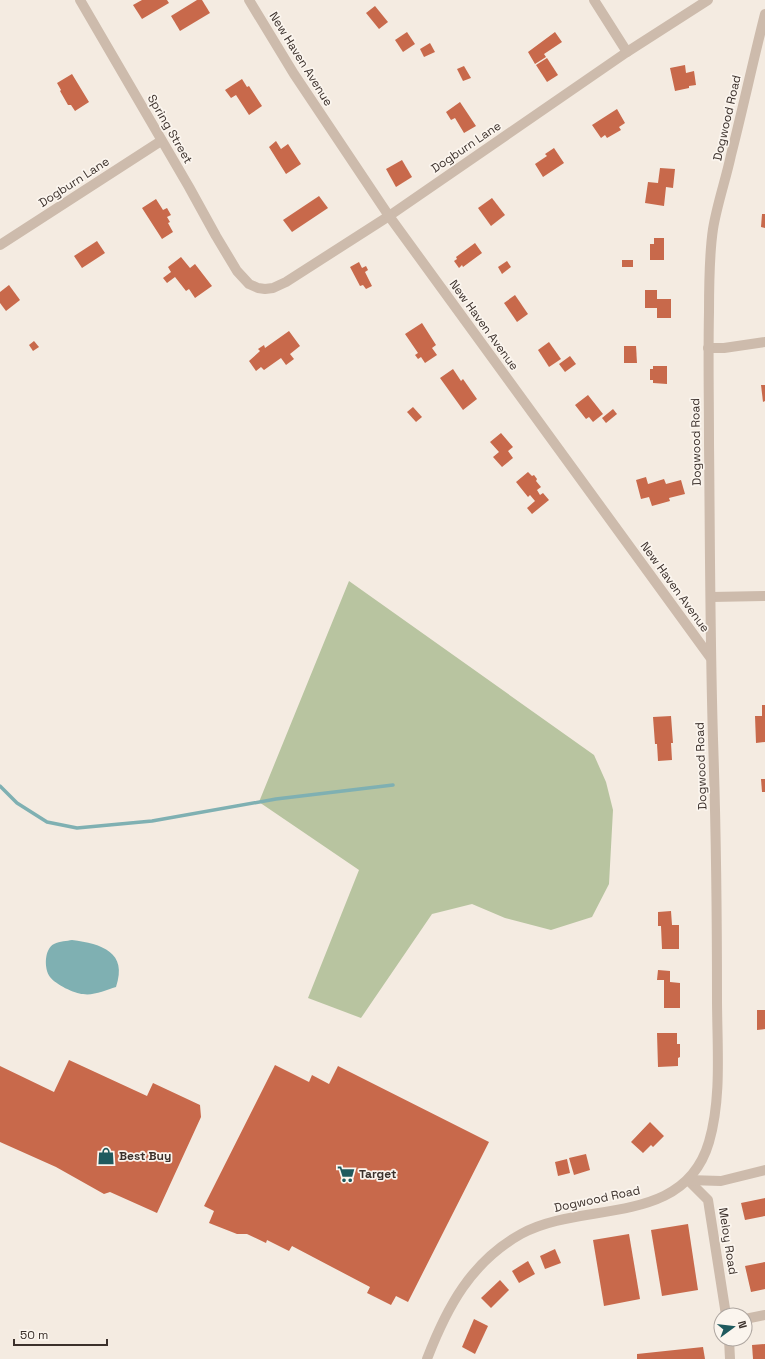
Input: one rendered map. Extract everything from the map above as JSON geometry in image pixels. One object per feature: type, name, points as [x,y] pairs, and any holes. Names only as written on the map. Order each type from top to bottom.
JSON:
[{"type":"street","name":"Spring Street","points":[[80,0],[237,271]]},
{"type":"street","name":"New Haven Avenue","points":[[249,0],[294,74],[389,216],[710,657]]},
{"type":"street","points":[[594,0],[627,52]]},
{"type":"street","name":"Dogburn Lane","points":[[237,271],[249,284],[258,288],[265,289],[280,286],[389,216],[627,52],[708,0]]},
{"type":"street","name":"Dogwood Road","points":[[427,1359],[450,1305],[464,1285],[486,1260],[501,1247],[520,1235],[546,1224],[560,1220],[619,1210],[667,1195],[688,1180],[699,1166],[708,1144],[715,1115],[717,1067],[716,850],[710,657],[709,279],[714,226],[765,14]]},
{"type":"street","name":"Dogburn Lane","points":[[0,245],[161,141]]},
{"type":"street","points":[[708,348],[724,348],[765,342]]},
{"type":"street","points":[[711,597],[765,596]]},
{"type":"street","points":[[688,1180],[721,1181],[765,1170]]},
{"type":"street","name":"Meloy Road","points":[[688,1180],[708,1200],[725,1307]]},
{"type":"street","points":[[753,1317],[765,1315]]},
{"type":"street","points":[[729,1347],[730,1359]]},
{"type":"green space","points":[[349,581],[594,755],[606,782],[613,810],[609,884],[592,917],[551,930],[505,918],[472,904],[432,914],[361,1018],[308,998],[359,870],[259,802]]},
{"type":"water","points":[[72,940],[93,944],[110,952],[118,965],[119,975],[116,987],[95,993],[79,994],[61,985],[50,977],[46,964],[48,950],[56,943]]},
{"type":"building","points":[[142,0],[167,0],[169,3],[142,19],[133,5]]},
{"type":"building","points":[[197,0],[202,0],[210,13],[180,31],[171,16]]},
{"type":"building","points":[[375,6],[388,22],[379,29],[366,13]]},
{"type":"building","points":[[407,32],[415,44],[403,52],[395,40]]},
{"type":"building","points":[[555,32],[562,42],[544,54],[546,57],[535,64],[528,52]]},
{"type":"building","points":[[430,43],[435,52],[424,57],[420,49]]},
{"type":"building","points":[[547,58],[558,75],[547,82],[536,65]]},
{"type":"building","points":[[685,65],[686,73],[694,71],[696,85],[675,91],[670,68]]},
{"type":"building","points":[[464,66],[471,78],[463,81],[457,69]]},
{"type":"building","points":[[72,74],[89,102],[75,111],[71,105],[68,105],[57,83]]},
{"type":"building","points":[[242,79],[247,87],[249,86],[262,106],[249,115],[236,95],[231,98],[225,90]]},
{"type":"building","points":[[460,102],[476,126],[464,133],[455,118],[451,120],[446,112]]},
{"type":"building","points":[[617,109],[625,123],[619,127],[621,130],[607,138],[605,135],[601,138],[592,125]]},
{"type":"building","points":[[276,141],[281,149],[288,144],[301,164],[286,174],[269,147]]},
{"type":"building","points":[[554,148],[564,163],[543,177],[535,164],[547,156],[545,154]]},
{"type":"building","points":[[402,160],[412,177],[396,187],[386,169]]},
{"type":"building","points":[[660,168],[675,169],[673,188],[666,187],[664,206],[645,203],[648,182],[658,183]]},
{"type":"building","points":[[319,196],[328,208],[292,232],[283,220]]},
{"type":"building","points":[[492,198],[505,215],[491,226],[478,208]]},
{"type":"building","points":[[156,199],[163,210],[167,208],[171,215],[167,217],[170,222],[168,223],[173,232],[162,239],[142,208]]},
{"type":"building","points":[[762,214],[765,214],[765,228],[761,227]]},
{"type":"building","points":[[654,238],[664,238],[664,260],[650,260],[650,244],[654,244]]},
{"type":"building","points":[[97,241],[105,253],[82,268],[74,256]]},
{"type":"building","points":[[475,243],[482,253],[463,267],[462,265],[459,268],[454,261],[457,259],[456,257]]},
{"type":"building","points":[[181,257],[190,268],[195,264],[212,286],[195,298],[189,289],[186,291],[175,277],[167,283],[163,278],[171,272],[168,267]]},
{"type":"building","points":[[622,260],[633,260],[633,267],[622,267]]},
{"type":"building","points":[[507,261],[511,267],[502,274],[498,267]]},
{"type":"building","points":[[359,262],[362,268],[366,266],[368,270],[365,272],[372,286],[366,289],[363,285],[360,286],[350,267]]},
{"type":"building","points":[[9,285],[20,300],[6,311],[0,303],[0,292]]},
{"type":"building","points":[[645,290],[657,290],[657,299],[671,299],[671,318],[657,318],[657,308],[645,308]]},
{"type":"building","points":[[515,295],[528,314],[517,322],[504,303]]},
{"type":"building","points":[[422,323],[436,345],[432,348],[437,355],[425,363],[421,357],[418,359],[415,355],[418,353],[405,334]]},
{"type":"building","points":[[289,331],[300,346],[290,354],[294,359],[286,365],[281,358],[264,370],[261,367],[256,371],[249,361],[260,351],[258,349],[264,345],[265,348]]},
{"type":"building","points":[[34,341],[39,347],[33,351],[29,345]]},
{"type":"building","points":[[549,342],[561,359],[549,367],[538,350]]},
{"type":"building","points":[[624,346],[636,346],[637,363],[624,363]]},
{"type":"building","points":[[570,356],[576,364],[565,372],[559,364]]},
{"type":"building","points":[[653,366],[667,366],[667,384],[653,383],[653,380],[650,380],[650,369],[653,369]]},
{"type":"building","points":[[453,369],[461,381],[463,379],[477,399],[463,410],[440,378]]},
{"type":"building","points":[[761,385],[765,385],[765,401],[763,402]]},
{"type":"building","points":[[588,395],[603,414],[593,422],[589,417],[586,419],[575,405]]},
{"type":"building","points":[[413,407],[422,417],[416,422],[407,412]]},
{"type":"building","points":[[613,409],[617,414],[606,423],[602,418]]},
{"type":"building","points":[[501,433],[513,447],[508,451],[513,458],[502,467],[493,457],[499,452],[490,442]]},
{"type":"building","points":[[528,472],[532,476],[534,475],[537,479],[536,481],[541,487],[537,490],[540,495],[543,493],[549,500],[532,514],[527,508],[535,501],[530,495],[528,497],[516,482]]},
{"type":"building","points":[[646,477],[648,484],[664,479],[666,484],[681,480],[685,494],[669,498],[670,501],[652,506],[649,497],[641,499],[636,480]]},
{"type":"building","points":[[762,705],[765,705],[765,742],[756,743],[755,716],[762,716]]},
{"type":"building","points":[[671,716],[673,743],[671,743],[672,760],[658,761],[653,717]]},
{"type":"building","points":[[761,779],[765,779],[765,792],[762,792]]},
{"type":"building","points":[[671,911],[672,925],[679,925],[679,949],[662,949],[661,926],[658,926],[658,912]]},
{"type":"building","points":[[658,970],[670,971],[670,982],[680,983],[680,1008],[664,1008],[664,980],[657,980]]},
{"type":"building","points":[[757,1010],[765,1010],[765,1029],[757,1030]]},
{"type":"building","points":[[657,1033],[677,1033],[677,1044],[680,1044],[678,1066],[658,1067]]},
{"type":"building","points":[[69,1060],[147,1096],[153,1083],[200,1105],[201,1117],[157,1213],[110,1192],[104,1194],[56,1167],[0,1142],[0,1066],[54,1092]]},
{"type":"building","name":"Target","points":[[275,1065],[309,1082],[312,1075],[329,1084],[338,1066],[489,1142],[408,1302],[396,1296],[391,1305],[367,1293],[370,1287],[292,1246],[289,1251],[267,1240],[266,1243],[247,1234],[237,1234],[209,1223],[214,1211],[204,1206]]},
{"type":"building","points":[[650,1122],[664,1136],[653,1147],[651,1145],[643,1153],[631,1142]]},
{"type":"building","points":[[586,1154],[590,1170],[574,1175],[569,1158]]},
{"type":"building","points":[[567,1159],[570,1173],[558,1176],[555,1162]]},
{"type":"building","points":[[765,1198],[765,1216],[745,1220],[741,1203]]},
{"type":"building","points":[[688,1224],[698,1290],[662,1296],[651,1230]]},
{"type":"building","points":[[629,1234],[640,1299],[604,1306],[593,1240]]},
{"type":"building","points":[[555,1249],[561,1263],[545,1269],[540,1256]]},
{"type":"building","points":[[528,1261],[535,1274],[519,1283],[512,1271]]},
{"type":"building","points":[[765,1262],[765,1289],[751,1292],[745,1266]]},
{"type":"building","points":[[500,1280],[509,1290],[491,1308],[481,1298]]},
{"type":"building","points":[[474,1319],[488,1326],[475,1354],[462,1347]]},
{"type":"building","points":[[765,1344],[765,1359],[753,1359],[753,1345]]},
{"type":"building","points":[[703,1347],[705,1359],[637,1359],[637,1354]]},
{"type":"waterway","points":[[0,786],[17,803],[47,822],[77,828],[152,821],[276,799],[393,785]]},
{"type":"place","name":"Best Buy","points":[[106,1156]]},
{"type":"place","name":"Target","points":[[346,1174]]}]
